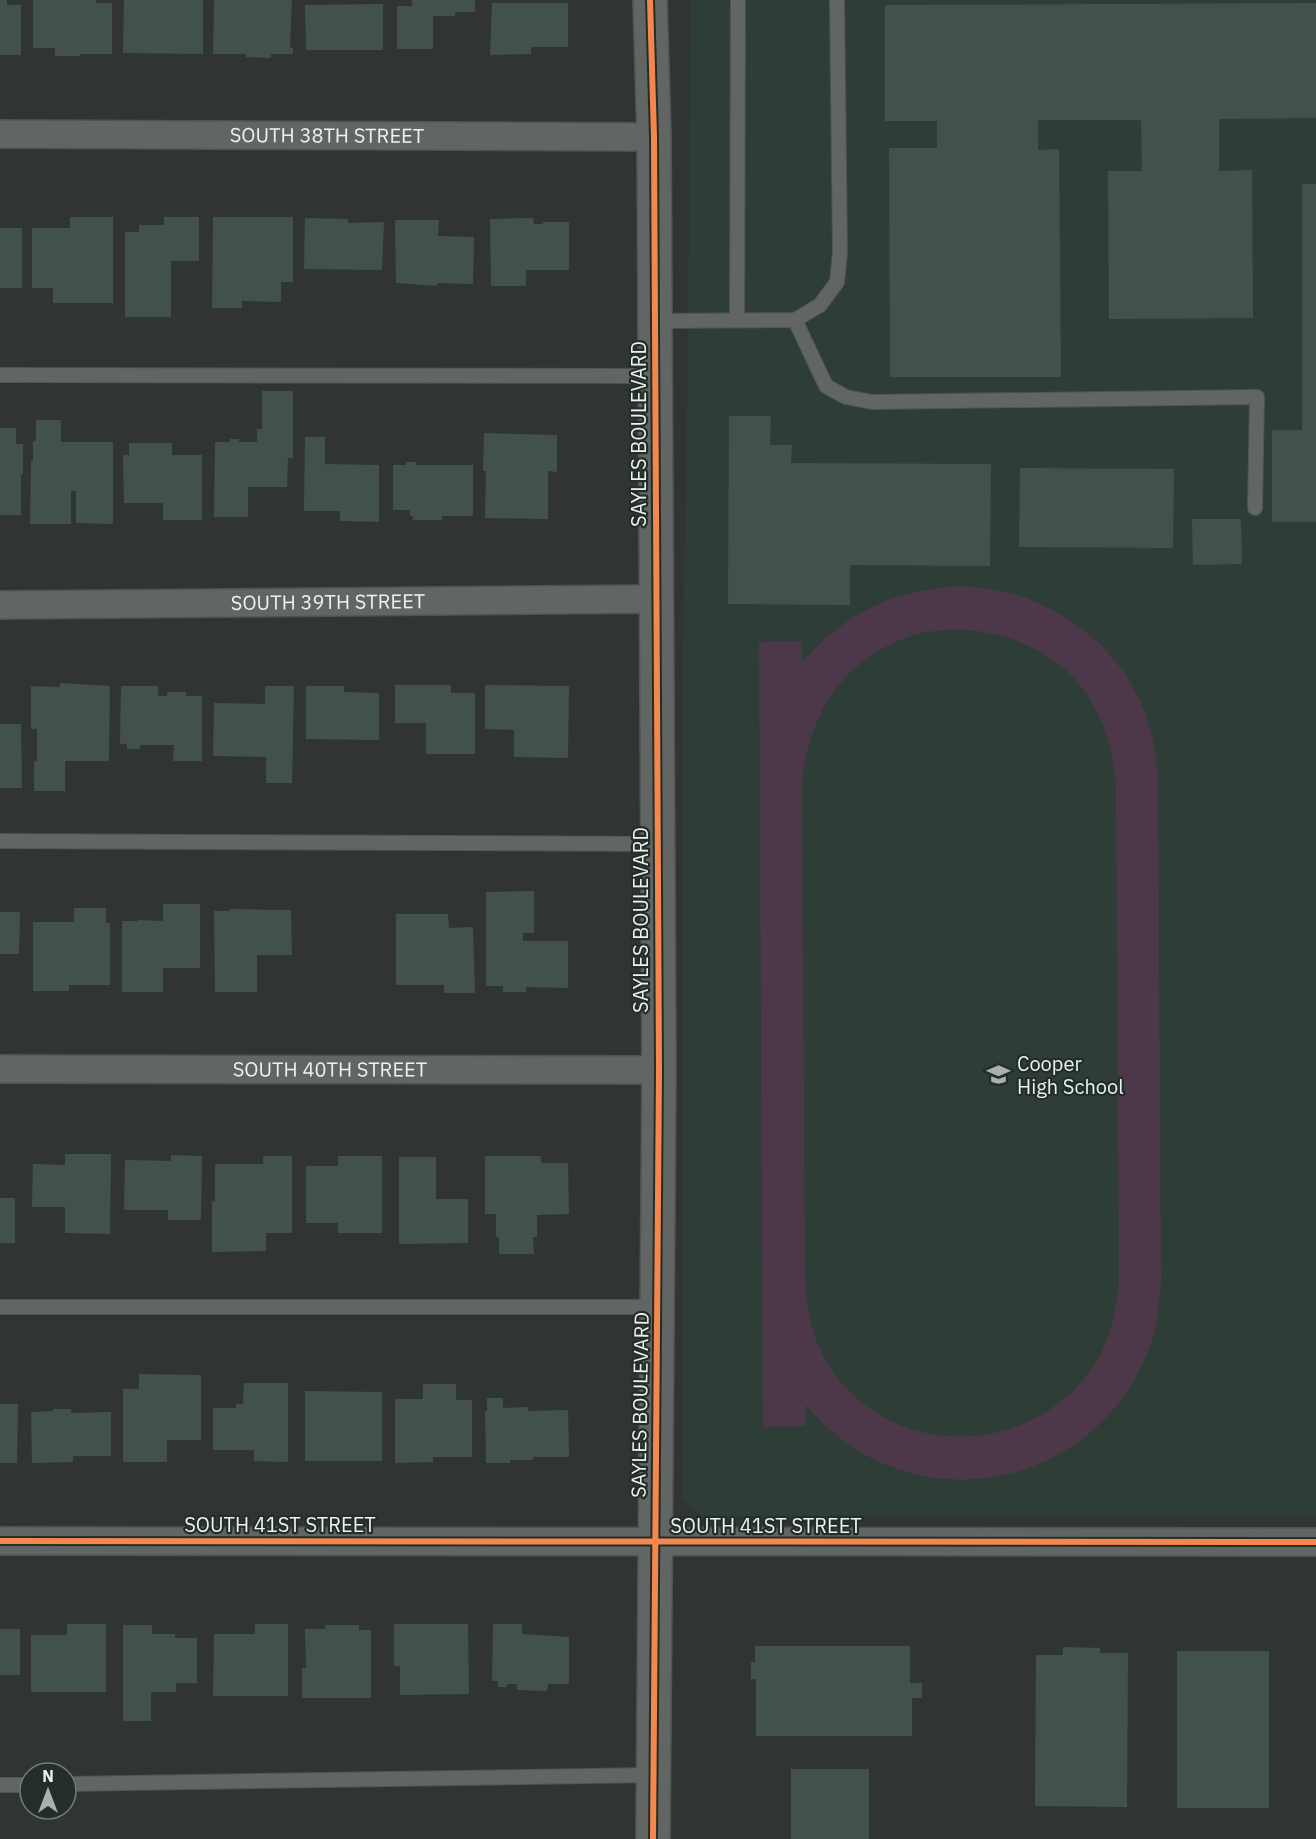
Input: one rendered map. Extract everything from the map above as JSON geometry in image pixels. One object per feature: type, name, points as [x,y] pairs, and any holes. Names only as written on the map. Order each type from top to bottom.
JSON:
[{"type":"street","name":"SAYLES BOULEVARD","points":[[650,0],[654,137],[659,1070],[653,1839]]},
{"type":"street","name":"SOUTH 38TH STREET","points":[[0,134],[654,137]]},
{"type":"street","name":"SOUTH 39TH STREET","points":[[0,605],[656,599]]},
{"type":"street","name":"SOUTH 40TH STREET","points":[[0,1070],[659,1070]]},
{"type":"street","name":"SOUTH 41ST STREET","points":[[0,1541],[1316,1542]]},
{"type":"lane","points":[[737,320],[738,0]]},
{"type":"lane","points":[[655,321],[795,320],[820,305],[837,282],[840,252],[837,0]]},
{"type":"lane","points":[[795,320],[826,386],[846,397],[872,402],[1257,397],[1255,508]]},
{"type":"lane","points":[[0,375],[655,376]]},
{"type":"lane","points":[[0,841],[657,844]]},
{"type":"lane","points":[[0,1307],[657,1307]]},
{"type":"lane","points":[[78,1784],[654,1775]]},
{"type":"lane","points":[[0,1785],[18,1785]]},
{"type":"shaded area","name":"Cooper High School","points":[[691,0],[1316,0],[1316,1515],[702,1517],[683,1500],[683,650]]},
{"type":"shaded area","points":[[974,587],[1017,595],[1067,618],[1089,635],[1126,675],[1139,699],[1153,739],[1158,783],[1161,1280],[1158,1312],[1151,1343],[1132,1383],[1106,1417],[1075,1444],[1038,1464],[999,1476],[957,1479],[915,1474],[873,1459],[837,1435],[806,1405],[806,1426],[763,1427],[759,642],[802,641],[802,662],[836,629],[854,617],[891,599],[933,589]],"holes":[[[958,629],[991,634],[1021,643],[1047,656],[1070,674],[1088,696],[1102,721],[1111,751],[1116,784],[1119,1281],[1116,1306],[1101,1353],[1088,1374],[1059,1403],[1024,1423],[987,1434],[949,1436],[911,1429],[876,1413],[846,1387],[822,1353],[810,1319],[805,1282],[802,785],[805,760],[820,715],[846,676],[864,661],[884,647],[920,633]]]},
{"type":"building","points":[[0,0],[7,0],[7,5],[21,5],[21,55],[0,55]]},
{"type":"building","points":[[33,0],[96,0],[96,3],[112,3],[112,54],[55,56],[55,48],[33,48]]},
{"type":"building","points":[[124,0],[203,0],[203,54],[123,53]]},
{"type":"building","points":[[214,0],[292,0],[290,48],[293,48],[293,54],[271,54],[271,58],[246,57],[246,54],[213,54]]},
{"type":"building","points":[[412,0],[475,0],[475,12],[455,12],[455,16],[433,16],[433,49],[397,49],[397,6],[412,6]]},
{"type":"building","points":[[492,3],[568,3],[568,47],[531,47],[531,54],[490,55]]},
{"type":"building","points":[[1316,3],[1316,118],[1219,119],[1219,171],[1252,170],[1253,318],[1109,319],[1108,171],[1142,171],[1141,120],[1038,120],[1038,150],[1059,149],[1061,377],[890,377],[889,148],[937,148],[937,121],[885,121],[885,5]]},
{"type":"building","points":[[383,4],[383,50],[306,50],[305,5]]},
{"type":"building","points":[[1302,184],[1316,184],[1316,522],[1272,522],[1272,430],[1302,430]]},
{"type":"building","points":[[70,217],[113,217],[113,303],[53,303],[53,288],[32,288],[32,228],[70,228]]},
{"type":"building","points":[[164,217],[199,217],[199,261],[171,261],[171,317],[125,317],[125,232],[139,232],[139,225],[164,225]]},
{"type":"building","points":[[213,217],[293,217],[293,282],[281,282],[281,302],[242,301],[242,308],[212,308]]},
{"type":"building","points":[[305,218],[348,219],[348,223],[384,222],[382,270],[304,269]]},
{"type":"building","points":[[533,218],[534,224],[569,222],[569,270],[526,270],[526,286],[491,286],[490,219]]},
{"type":"building","points":[[395,220],[439,220],[438,236],[474,237],[473,284],[437,283],[437,286],[396,283]]},
{"type":"building","points":[[0,228],[22,228],[22,288],[0,288]]},
{"type":"building","points":[[262,391],[293,391],[293,458],[288,458],[287,487],[248,487],[248,517],[214,517],[215,442],[230,442],[230,439],[239,439],[239,442],[257,442],[257,429],[262,429]]},
{"type":"building","points":[[729,416],[771,416],[770,445],[792,445],[791,463],[991,464],[990,566],[850,565],[850,605],[728,604]]},
{"type":"building","points":[[36,420],[61,420],[61,442],[113,442],[113,524],[76,523],[76,491],[71,491],[71,524],[30,524],[31,461],[33,461],[33,441],[36,441]]},
{"type":"building","points":[[0,428],[16,428],[16,444],[23,444],[21,515],[0,515]]},
{"type":"building","points":[[484,433],[557,435],[557,472],[548,471],[548,519],[485,518]]},
{"type":"building","points":[[305,437],[325,437],[325,464],[379,465],[379,522],[340,521],[340,511],[304,511]]},
{"type":"building","points":[[129,443],[172,443],[172,455],[202,455],[202,520],[163,520],[163,503],[124,503],[123,455],[129,455]]},
{"type":"building","points":[[406,462],[416,462],[416,465],[473,465],[473,516],[442,516],[442,520],[413,520],[410,510],[393,510],[393,465],[406,465]]},
{"type":"building","points":[[1020,468],[1174,469],[1173,548],[1019,547]]},
{"type":"building","points":[[1192,519],[1241,519],[1242,564],[1193,565]]},
{"type":"building","points":[[60,683],[110,686],[109,761],[65,761],[65,791],[34,791],[37,729],[31,729],[31,686],[60,687]]},
{"type":"building","points":[[395,685],[451,685],[451,693],[475,693],[475,754],[426,754],[426,723],[395,723]]},
{"type":"building","points":[[485,685],[569,686],[568,758],[514,757],[514,730],[485,729]]},
{"type":"building","points":[[121,686],[158,686],[158,696],[167,696],[167,692],[186,692],[186,696],[202,696],[202,761],[173,761],[174,745],[140,745],[140,749],[127,749],[127,744],[120,744]]},
{"type":"building","points":[[265,686],[294,686],[292,783],[266,783],[266,757],[213,756],[214,703],[265,704]]},
{"type":"building","points":[[306,686],[344,686],[344,692],[379,693],[379,740],[306,739]]},
{"type":"building","points":[[0,724],[21,724],[22,788],[0,788]]},
{"type":"building","points":[[534,891],[534,933],[523,933],[523,941],[568,941],[568,988],[526,987],[526,992],[503,992],[503,986],[486,986],[486,892]]},
{"type":"building","points":[[163,904],[200,904],[200,968],[163,968],[163,992],[122,992],[122,921],[163,921]]},
{"type":"building","points":[[74,908],[106,908],[106,923],[110,923],[110,985],[69,985],[69,991],[33,991],[33,922],[74,922]]},
{"type":"building","points":[[230,909],[291,910],[292,955],[257,955],[257,992],[215,992],[214,911],[230,911]]},
{"type":"building","points":[[0,912],[20,912],[19,954],[0,954]]},
{"type":"building","points":[[396,914],[448,914],[449,928],[473,927],[475,993],[444,993],[444,985],[396,985]]},
{"type":"building","points":[[65,1154],[111,1154],[110,1234],[65,1233],[65,1207],[32,1207],[33,1164],[65,1165]]},
{"type":"building","points":[[171,1155],[202,1156],[201,1220],[168,1220],[168,1210],[124,1210],[125,1160],[171,1161]]},
{"type":"building","points":[[263,1156],[292,1156],[292,1233],[266,1233],[266,1251],[212,1252],[215,1164],[263,1164]]},
{"type":"building","points":[[338,1156],[382,1156],[382,1233],[338,1233],[338,1223],[306,1223],[306,1166],[338,1166]]},
{"type":"building","points":[[485,1156],[541,1156],[541,1163],[568,1163],[569,1214],[537,1215],[537,1237],[533,1237],[534,1254],[499,1254],[496,1214],[485,1214]]},
{"type":"building","points":[[399,1157],[436,1157],[436,1199],[468,1199],[468,1243],[399,1244]]},
{"type":"building","points":[[0,1198],[15,1198],[15,1243],[0,1243]]},
{"type":"building","points":[[139,1374],[201,1375],[201,1440],[167,1440],[167,1462],[123,1462],[123,1389],[139,1389]]},
{"type":"building","points":[[244,1383],[288,1383],[288,1462],[254,1461],[254,1450],[213,1450],[213,1408],[236,1408],[236,1404],[243,1404]]},
{"type":"building","points":[[423,1384],[456,1384],[456,1400],[472,1400],[472,1457],[433,1457],[433,1462],[395,1463],[395,1399],[423,1399]]},
{"type":"building","points":[[305,1391],[382,1392],[382,1461],[305,1461]]},
{"type":"building","points":[[487,1398],[503,1398],[503,1408],[528,1407],[528,1411],[568,1410],[569,1457],[533,1457],[533,1460],[510,1460],[510,1463],[486,1463]]},
{"type":"building","points":[[0,1404],[18,1404],[17,1463],[0,1463]]},
{"type":"building","points":[[53,1409],[71,1409],[71,1413],[111,1412],[111,1456],[73,1456],[73,1462],[32,1463],[31,1412],[53,1411]]},
{"type":"building","points":[[67,1624],[106,1624],[106,1692],[31,1692],[31,1635],[67,1635]]},
{"type":"building","points":[[255,1624],[288,1624],[288,1696],[213,1696],[214,1634],[255,1634]]},
{"type":"building","points":[[394,1624],[468,1624],[469,1694],[400,1695],[400,1666],[394,1666]]},
{"type":"building","points":[[493,1624],[522,1624],[522,1634],[569,1637],[569,1684],[548,1684],[547,1691],[517,1690],[517,1684],[498,1687],[498,1681],[492,1681]]},
{"type":"building","points":[[123,1625],[152,1625],[152,1634],[175,1634],[175,1638],[197,1638],[197,1683],[176,1683],[176,1692],[151,1692],[151,1721],[123,1721]]},
{"type":"building","points":[[325,1625],[359,1625],[359,1630],[371,1630],[371,1698],[302,1698],[302,1668],[306,1668],[305,1629],[325,1629]]},
{"type":"building","points":[[0,1629],[20,1629],[20,1675],[0,1675]]},
{"type":"building","points":[[755,1646],[910,1646],[910,1683],[922,1683],[922,1698],[912,1698],[912,1736],[756,1736],[756,1679],[751,1679],[751,1662],[755,1662]]},
{"type":"building","points":[[1063,1647],[1100,1648],[1100,1653],[1128,1653],[1127,1807],[1035,1806],[1036,1655],[1063,1655]]},
{"type":"building","points":[[1177,1651],[1269,1651],[1269,1808],[1177,1808]]},
{"type":"building","points":[[791,1769],[869,1769],[869,1839],[791,1839]]},
{"type":"cycle path","points":[[650,0],[654,137],[659,1070],[653,1839]]},
{"type":"cycle path","points":[[0,1541],[1316,1542]]},
{"type":"place","name":"Cooper High School","points":[[999,1075]]}]
